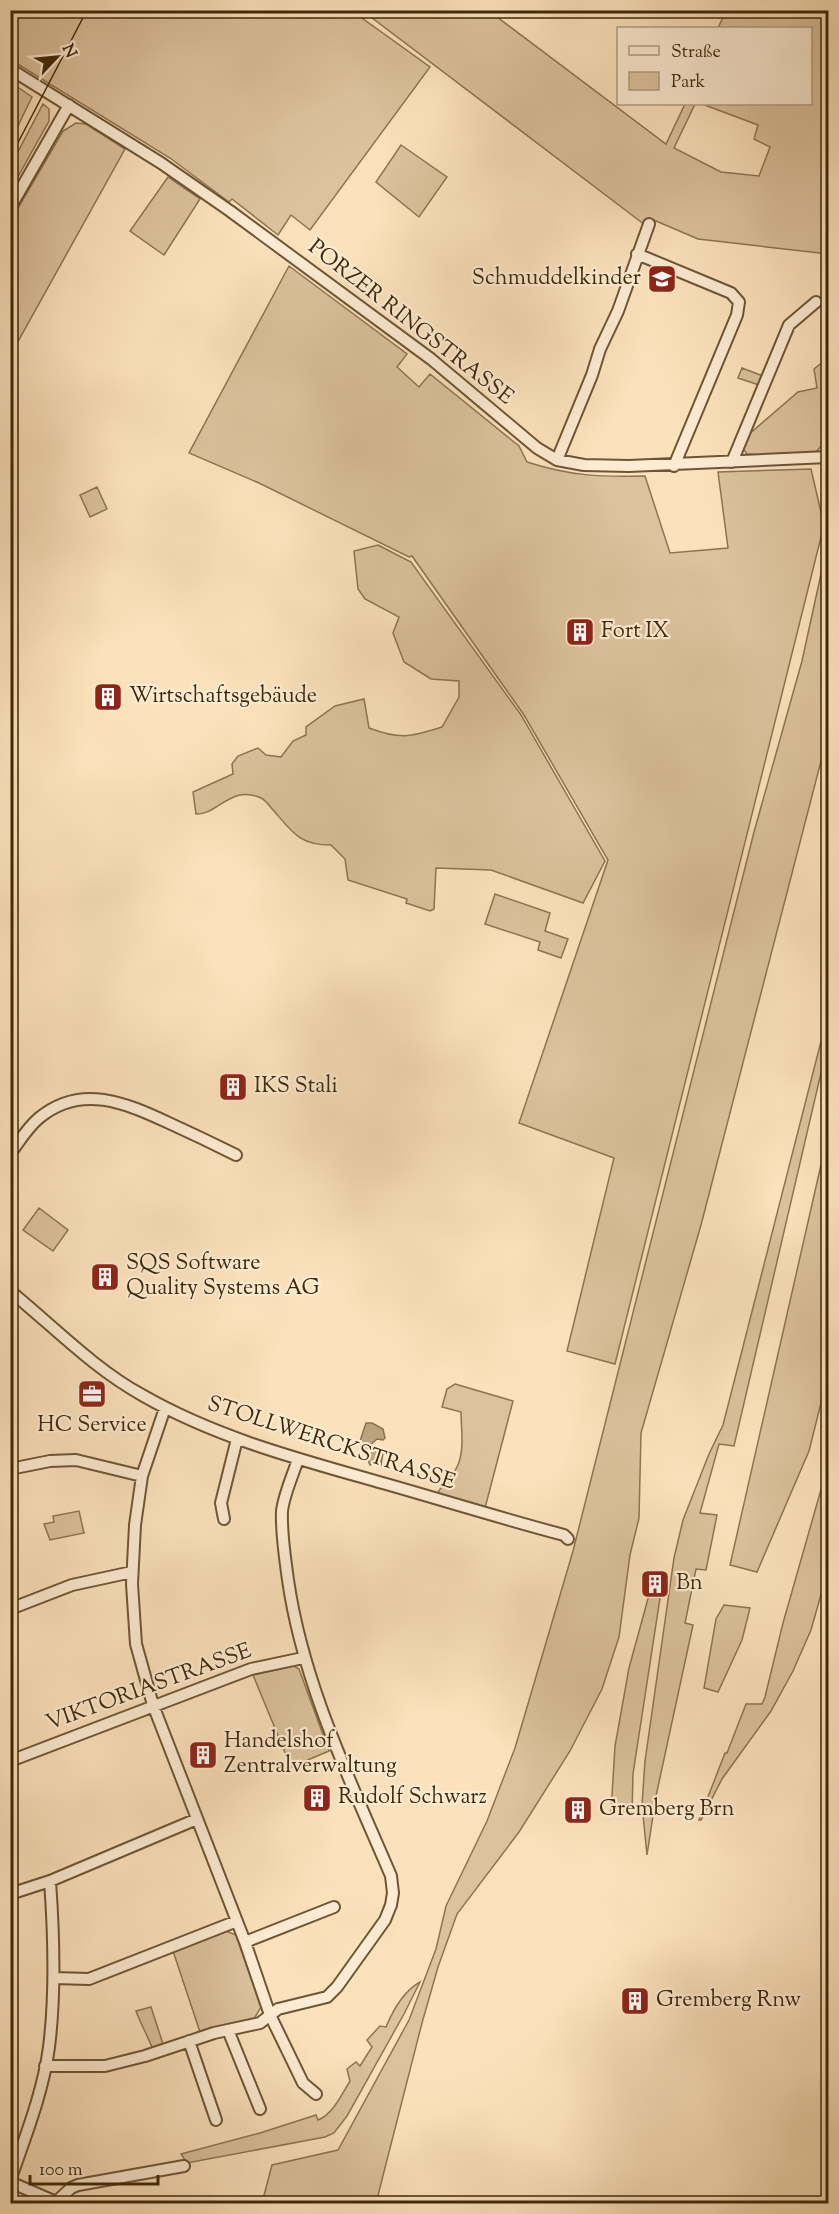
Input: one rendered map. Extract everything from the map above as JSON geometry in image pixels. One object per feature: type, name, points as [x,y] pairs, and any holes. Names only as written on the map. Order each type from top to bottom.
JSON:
[{"type":"street","name":"PORZER RINGSTRASSE","points":[[10,69],[161,163],[230,211],[431,359],[537,448],[557,460],[584,465],[674,466],[828,457]]},
{"type":"street","points":[[10,207],[69,105]]},
{"type":"street","points":[[557,460],[592,375],[600,349],[618,311],[649,224]]},
{"type":"street","points":[[637,254],[731,293],[739,302],[737,315],[674,466]]},
{"type":"street","points":[[732,462],[789,326],[816,302]]},
{"type":"street","points":[[10,1154],[40,1117],[60,1106],[91,1098],[113,1101],[135,1108],[236,1155]]},
{"type":"street","name":"STOLLWERCKSTRASSE","points":[[10,1291],[99,1366],[140,1395],[165,1408],[237,1438],[298,1459],[564,1535],[568,1539]]},
{"type":"street","points":[[165,1408],[142,1476],[135,1525],[132,1572],[136,1644],[153,1705],[245,1942],[270,2015],[303,2083],[316,2094]]},
{"type":"street","points":[[224,1519],[221,1503],[237,1438]]},
{"type":"street","points":[[45,2066],[105,2066],[228,2030],[260,2023],[278,2009],[327,1997],[337,1987],[385,1920],[393,1893],[391,1876],[322,1714],[303,1658],[290,1592],[284,1556],[282,1510],[298,1459]]},
{"type":"street","points":[[10,1469],[50,1461],[76,1460],[142,1476]]},
{"type":"street","points":[[10,1609],[72,1585],[132,1572]]},
{"type":"street","name":"VIKTORIASTRASSE","points":[[10,1761],[251,1669],[303,1658]]},
{"type":"street","points":[[10,1894],[50,1881],[197,1819]]},
{"type":"street","points":[[50,1881],[54,1977],[45,2066],[35,2110],[10,2182],[57,2203],[71,2188],[78,2185],[184,2166]]},
{"type":"street","points":[[245,1942],[334,1907]]},
{"type":"street","points":[[54,1977],[89,1979],[237,1921]]},
{"type":"street","points":[[228,2030],[260,2109]]},
{"type":"street","points":[[189,2041],[216,2120]]},
{"type":"green space","points":[[10,11],[352,11],[430,67],[310,230],[291,215],[278,235],[232,199],[229,202],[170,158],[11,60]]},
{"type":"green space","points":[[363,11],[489,11],[666,144],[685,105],[695,105],[674,148],[721,172],[759,176],[770,147],[754,139],[758,125],[705,105],[812,105],[812,27],[718,27],[726,11],[828,11],[828,254],[698,239],[649,218],[645,225]]},
{"type":"green space","points":[[16,86],[32,97],[11,140],[11,94]]},
{"type":"green space","points":[[43,104],[49,109],[49,121],[11,189],[11,165]]},
{"type":"green space","points":[[76,123],[86,124],[125,149],[11,354],[11,220],[63,131]]},
{"type":"green space","points":[[401,145],[447,177],[419,217],[376,182]]},
{"type":"green space","points":[[168,177],[200,199],[164,255],[130,231]]},
{"type":"green space","points":[[289,266],[407,354],[397,367],[419,387],[430,374],[519,446],[527,462],[585,475],[645,476],[670,553],[728,548],[718,472],[811,469],[824,525],[615,1364],[567,1351],[614,1158],[519,1123],[608,860],[524,715],[412,556],[409,557],[259,483],[189,453]]},
{"type":"green space","points":[[828,358],[828,444],[823,444],[815,453],[773,456],[747,454],[743,445],[747,436],[798,392],[817,388],[814,369]]},
{"type":"green space","points":[[742,368],[763,376],[759,385],[738,378]]},
{"type":"green space","points":[[97,487],[107,509],[90,517],[80,495]]},
{"type":"green space","points":[[828,542],[828,734],[701,1225],[641,1433],[639,1518],[630,1555],[619,1637],[602,1689],[570,1751],[519,1832],[457,1914],[438,1967],[422,2023],[376,2203],[262,2203],[272,2165],[338,2150],[409,2020],[436,1949],[446,1906],[487,1821],[515,1748],[573,1551],[754,832],[802,661]]},
{"type":"green space","points":[[378,545],[411,562],[521,715],[605,861],[583,903],[491,870],[436,868],[434,909],[430,911],[406,903],[407,899],[348,880],[345,859],[331,845],[312,843],[298,836],[261,798],[241,795],[204,813],[196,814],[193,792],[233,774],[232,764],[238,756],[258,748],[266,755],[281,757],[293,741],[306,735],[306,727],[335,706],[364,699],[369,728],[398,736],[413,735],[442,727],[459,697],[459,681],[431,679],[404,662],[393,633],[399,617],[365,599],[358,589],[354,551]]},
{"type":"green space","points":[[495,894],[550,913],[545,931],[568,939],[561,958],[538,950],[540,942],[485,924]]},
{"type":"green space","points":[[828,1014],[828,1043],[734,1446],[719,1444],[700,1513],[717,1515],[706,1570],[696,1569],[685,1623],[693,1625],[656,1796],[647,1855],[642,1805],[645,1761],[674,1558],[683,1520],[723,1425]]},
{"type":"green space","points":[[828,1134],[828,1341],[821,1403],[809,1451],[757,1572],[730,1565]]},
{"type":"green space","points":[[39,1208],[68,1230],[53,1251],[23,1230]]},
{"type":"green space","points":[[455,1384],[513,1401],[485,1508],[437,1494],[455,1471],[461,1454],[461,1412],[442,1407],[447,1389]]},
{"type":"green space","points":[[828,1465],[828,1546],[824,1584],[811,1630],[793,1671],[771,1711],[722,1779],[699,1820],[746,1704],[762,1704],[765,1697],[783,1623]]},
{"type":"green space","points":[[79,1511],[84,1533],[50,1540],[44,1524],[54,1522],[53,1516]]},
{"type":"green space","points":[[649,1595],[660,1598],[633,1774],[632,1814],[611,1812],[615,1746],[629,1668]]},
{"type":"green space","points":[[724,1605],[750,1608],[742,1640],[718,1692],[704,1688],[716,1619]]},
{"type":"green space","points":[[294,1666],[299,1669],[329,1751],[291,1767],[253,1675]]},
{"type":"green space","points":[[226,1931],[236,1935],[261,2007],[254,2019],[200,2032],[173,1951]]},
{"type":"green space","points":[[420,1982],[347,2116],[334,2133],[325,2137],[187,2163],[181,2154],[316,2115],[318,2120],[323,2117],[337,2103],[350,2081],[347,2069],[356,2062],[360,2066],[372,2047],[367,2040],[380,2026],[386,2027],[409,1990]]},
{"type":"green space","points":[[151,2007],[164,2047],[153,2050],[136,2011]]},
{"type":"shaded area","points":[[366,1423],[372,1423],[383,1429],[385,1438],[377,1439],[369,1446],[380,1448],[383,1453],[381,1465],[375,1463],[370,1465],[360,1441]]},
{"type":"tram line","points":[[10,158],[87,10]]},
{"type":"place","name":"Schmuddelkinder","points":[[662,279]]},
{"type":"place","name":"Fort IX","points":[[580,632]]},
{"type":"place","name":"Wirtschaftsgebäude","points":[[108,697]]},
{"type":"place","name":"IKS Stali","points":[[233,1087]]},
{"type":"place","name":"SQS Software Quality Systems AG","points":[[105,1277]]},
{"type":"place","name":"HC Service","points":[[92,1394]]},
{"type":"place","name":"Bn","points":[[655,1584]]},
{"type":"place","name":"Handelshof Zentralverwaltung","points":[[203,1755]]},
{"type":"place","name":"Rudolf Schwarz","points":[[317,1798]]},
{"type":"place","name":"Gremberg Brn","points":[[578,1810]]},
{"type":"place","name":"Gremberg Rnw","points":[[635,2001]]}]
